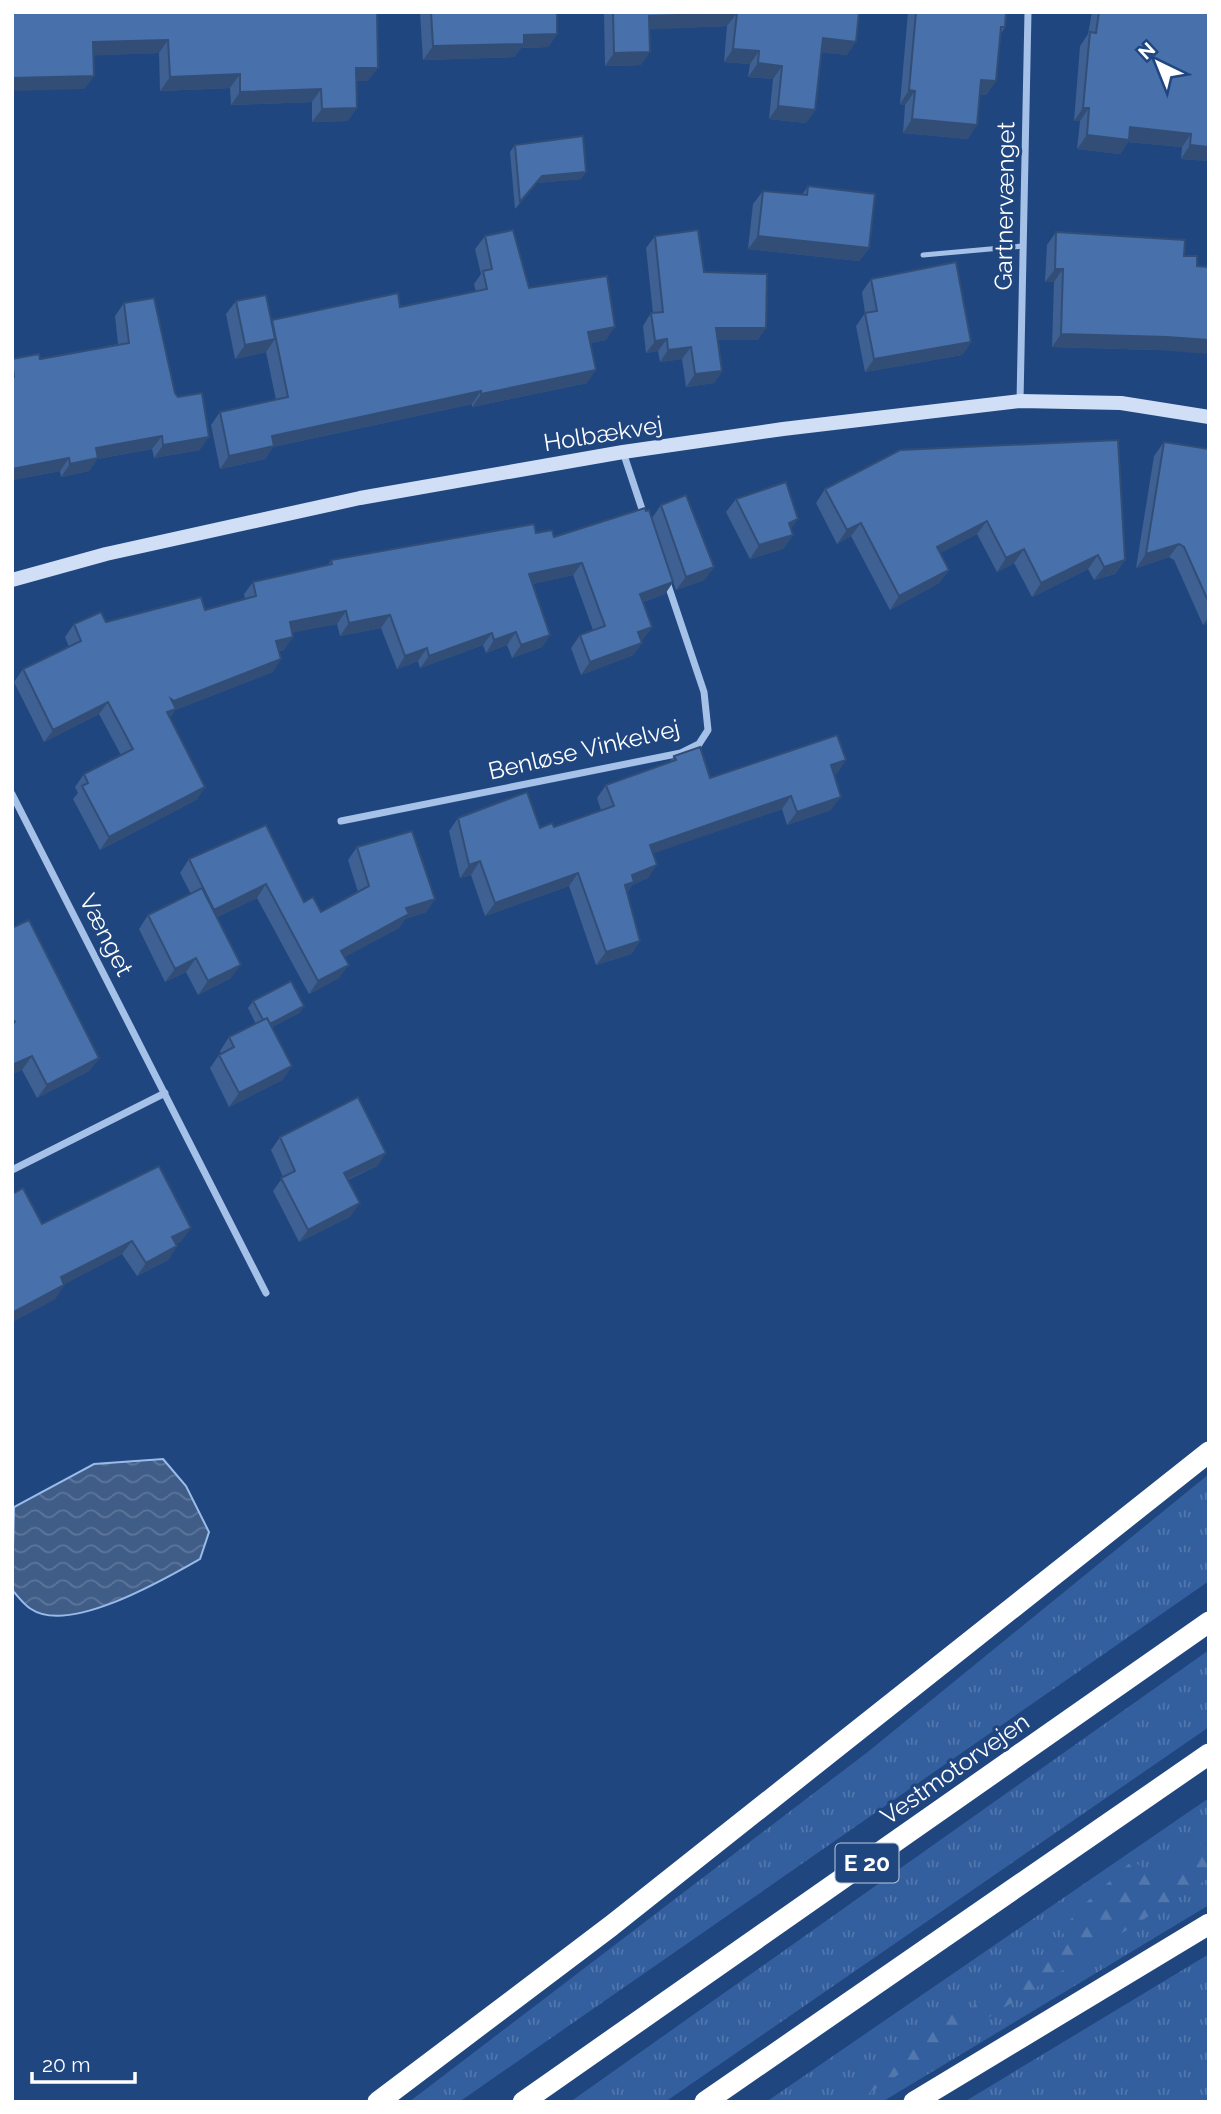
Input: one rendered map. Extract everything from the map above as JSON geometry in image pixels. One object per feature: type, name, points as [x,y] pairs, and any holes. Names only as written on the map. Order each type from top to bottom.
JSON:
[{"type":"highway","points":[[377,2102],[611,1926],[1209,1452]]},
{"type":"highway","name":"Vestmotorvejen","points":[[523,2102],[1209,1622]]},
{"type":"highway","points":[[705,2102],[1209,1754]]},
{"type":"highway","points":[[914,2102],[1209,1924]]},
{"type":"main road","name":"Holbækvej","points":[[12,580],[106,554],[360,498],[623,452],[783,429],[1020,401],[1121,403],[1209,417]]},
{"type":"street","name":"Gartnervænget","points":[[1020,401],[1028,12]]},
{"type":"street","points":[[623,452],[647,523]]},
{"type":"street","name":"Benløse Vinkelvej","points":[[341,821],[681,753],[699,744],[708,730],[704,692],[664,575]]},
{"type":"street","name":"Vænget","points":[[12,794],[266,1293]]},
{"type":"street","points":[[12,1170],[165,1093]]},
{"type":"lane","points":[[923,255],[1023,246]]},
{"type":"green space","points":[[1209,1474],[1209,1581],[459,2102],[409,2102],[869,1751]]},
{"type":"green space","points":[[1209,1650],[1209,1727],[665,2102],[570,2102]]},
{"type":"green space","points":[[1209,1798],[1209,1905],[882,2102],[766,2102]]},
{"type":"green space","points":[[1209,1837],[1209,1878],[855,2102],[831,2102],[888,2064],[943,2015],[961,2015],[1069,1940],[1061,1931],[1079,1909],[1133,1860],[1155,1878],[1189,1856]]},
{"type":"green space","points":[[1209,1954],[1209,2102],[964,2102]]},
{"type":"water","points":[[163,1459],[186,1486],[209,1532],[200,1559],[141,1590],[92,1610],[69,1615],[48,1615],[26,1605],[12,1590],[14,1507],[94,1464]]},
{"type":"building","points":[[12,12],[377,12],[378,68],[356,68],[357,108],[322,109],[321,89],[240,92],[240,74],[170,77],[168,40],[93,42],[94,76],[12,78]]},
{"type":"building","points":[[431,12],[557,12],[557,34],[524,35],[524,44],[433,46]]},
{"type":"building","points":[[613,12],[859,12],[856,42],[823,38],[815,110],[778,106],[782,66],[758,63],[759,51],[733,49],[737,13],[649,16],[650,52],[614,53]]},
{"type":"building","points":[[916,12],[1006,12],[1005,27],[1001,27],[996,81],[981,80],[977,125],[912,119],[915,91],[909,90]]},
{"type":"building","points":[[1099,12],[1209,12],[1209,147],[1190,145],[1191,134],[1130,127],[1129,140],[1087,135],[1089,108],[1083,108],[1090,32],[1096,33]]},
{"type":"building","points":[[583,136],[586,172],[542,176],[520,202],[515,145]]},
{"type":"building","points":[[808,186],[875,194],[869,248],[758,236],[763,191],[807,195]]},
{"type":"building","points":[[513,230],[529,288],[607,276],[615,327],[588,332],[596,370],[481,394],[481,391],[272,436],[274,446],[229,456],[220,412],[288,397],[272,320],[398,293],[400,307],[487,289],[483,271],[492,269],[485,236]]},
{"type":"building","points":[[698,230],[704,272],[767,274],[766,328],[716,328],[722,371],[695,374],[691,347],[668,350],[667,339],[655,341],[651,313],[663,312],[655,236]]},
{"type":"building","points":[[1056,232],[1185,240],[1184,256],[1197,256],[1197,266],[1209,267],[1209,340],[1061,334],[1063,269],[1055,269]]},
{"type":"building","points":[[956,262],[971,342],[874,359],[865,313],[877,311],[871,279]]},
{"type":"building","points":[[266,295],[275,339],[245,345],[236,301]]},
{"type":"building","points":[[154,298],[175,393],[178,397],[202,393],[209,437],[163,445],[162,436],[96,448],[98,458],[70,464],[69,458],[12,469],[12,359],[39,354],[40,359],[129,343],[124,303]]},
{"type":"building","points":[[1118,440],[1125,560],[1104,567],[1098,555],[1041,583],[1024,549],[1006,558],[987,521],[937,547],[949,570],[899,596],[861,523],[847,530],[825,489],[900,450]]},
{"type":"building","points":[[1164,442],[1209,449],[1209,603],[1184,547],[1179,544],[1146,554]]},
{"type":"building","points":[[786,482],[798,519],[789,523],[793,535],[759,545],[736,499]]},
{"type":"building","points":[[686,495],[714,567],[686,577],[661,505]]},
{"type":"building","points":[[645,508],[646,511],[649,510],[673,582],[640,594],[652,627],[638,632],[642,643],[590,662],[580,635],[605,626],[582,563],[529,574],[550,635],[521,645],[516,632],[494,640],[492,633],[429,656],[427,648],[405,656],[390,615],[349,623],[346,611],[290,622],[293,637],[276,641],[281,659],[174,701],[171,699],[176,709],[167,712],[205,787],[109,837],[82,786],[88,783],[84,774],[133,749],[108,702],[53,730],[23,669],[81,641],[74,624],[101,612],[106,622],[201,597],[205,610],[256,596],[253,582],[332,564],[331,560],[534,524],[536,533],[552,530],[554,537]]},
{"type":"building","points":[[837,735],[846,760],[831,765],[841,797],[797,812],[791,796],[650,845],[657,865],[632,875],[634,882],[625,885],[640,941],[606,952],[578,873],[495,903],[480,861],[469,865],[458,818],[527,792],[540,828],[552,823],[554,827],[614,806],[606,785],[676,760],[674,756],[700,747],[710,778]]},
{"type":"building","points":[[266,825],[304,902],[313,897],[321,912],[369,886],[357,847],[412,831],[435,899],[406,908],[409,914],[341,951],[349,965],[318,981],[266,884],[214,910],[189,859]]},
{"type":"building","points":[[202,888],[241,965],[208,981],[196,958],[175,969],[148,915]]},
{"type":"building","points":[[29,920],[99,1058],[47,1085],[32,1056],[12,1065],[12,1024],[15,1022],[12,1018],[12,923],[14,927]]},
{"type":"building","points":[[291,981],[304,1006],[270,1024],[267,1018],[263,1020],[253,1001]]},
{"type":"building","points":[[267,1018],[292,1066],[239,1093],[219,1055],[234,1047],[229,1037]]},
{"type":"building","points":[[358,1097],[386,1153],[344,1173],[360,1203],[308,1230],[281,1178],[295,1171],[280,1137]]},
{"type":"building","points":[[159,1166],[191,1228],[172,1237],[177,1246],[146,1263],[132,1241],[61,1277],[64,1285],[12,1313],[12,1194],[23,1188],[42,1224]]}]
